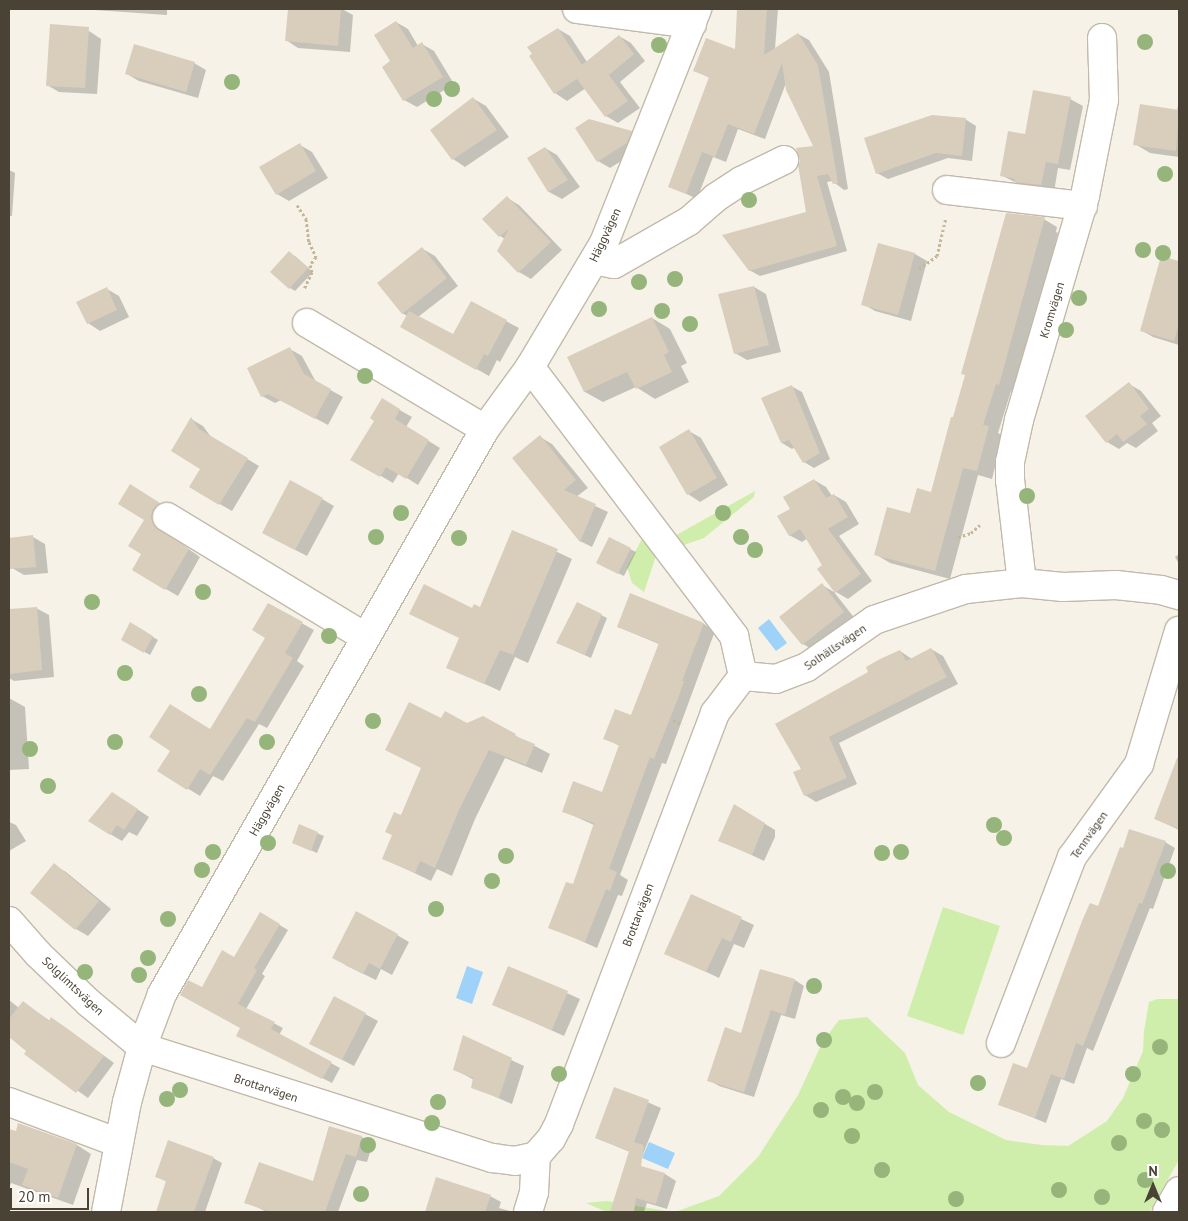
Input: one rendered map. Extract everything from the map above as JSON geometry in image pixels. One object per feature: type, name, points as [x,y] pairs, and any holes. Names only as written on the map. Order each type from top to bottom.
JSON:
[{"type":"street","name":"Häggvägen","points":[[106,1212],[127,1102],[142,1047],[162,994],[484,429],[530,366],[604,243],[694,16],[577,9]]},
{"type":"street","name":"Kromvägen","points":[[1022,583],[1010,480],[1010,462],[1019,420],[1083,206],[1104,100],[1102,38]]},
{"type":"street","points":[[594,260],[614,264],[689,221],[715,198],[742,181],[784,160]]},
{"type":"street","points":[[948,190],[1083,206]]},
{"type":"street","points":[[306,323],[484,429]]},
{"type":"street","points":[[530,366],[734,636],[743,676]]},
{"type":"street","points":[[167,517],[365,637]]},
{"type":"street","name":"Solhällsvägen","points":[[743,676],[776,679],[807,667],[874,620],[966,589],[1022,583],[1063,587],[1116,585],[1179,595]]},
{"type":"street","name":"Tennvägen","points":[[1001,1043],[1072,857],[1139,764],[1179,631]]},
{"type":"street","name":"Brottarvägen","points":[[142,1047],[492,1158],[515,1161],[536,1156],[551,1140],[559,1124],[715,713],[743,676]]},
{"type":"street","name":"Solglimtsvägen","points":[[9,921],[38,954],[88,1003],[142,1047]]},
{"type":"street","points":[[9,1102],[119,1143]]},
{"type":"street","points":[[528,1212],[534,1192],[536,1156]]},
{"type":"street","points":[[1167,1212],[1179,1191]]},
{"type":"path","points":[[919,269],[937,256],[946,225],[948,190]]},
{"type":"path","points":[[297,205],[306,219],[309,242],[316,257],[310,264],[312,272],[304,289]]},
{"type":"path","points":[[958,537],[972,533],[980,525]]},
{"type":"green space","points":[[755,491],[754,497],[704,538],[678,547],[671,538]]},
{"type":"green space","points":[[643,537],[657,553],[644,592],[632,583],[627,567]]},
{"type":"green space","points":[[943,907],[1000,926],[963,1035],[907,1016]]},
{"type":"green space","points":[[1157,999],[1179,999],[1179,1160],[1149,1212],[675,1212],[719,1196],[758,1157],[798,1095],[822,1043],[839,1020],[867,1017],[905,1053],[918,1085],[949,1112],[1006,1140],[1042,1145],[1068,1146],[1107,1121],[1123,1098],[1143,1051],[1149,1002]]},
{"type":"green space","points":[[607,1201],[673,1212],[607,1212],[586,1203]]},
{"type":"water","points":[[769,619],[787,643],[776,651],[758,628]]},
{"type":"water","points":[[467,966],[483,972],[472,1004],[456,998]]},
{"type":"water","points":[[649,1142],[675,1153],[668,1169],[642,1158]]},
{"type":"building","points":[[288,9],[341,9],[338,46],[285,41]]},
{"type":"building","points":[[737,9],[767,9],[764,55],[798,33],[818,65],[838,183],[833,184],[828,174],[817,176],[837,246],[749,271],[722,235],[806,212],[798,165],[800,161],[796,148],[813,146],[786,90],[782,63],[754,134],[728,124],[715,157],[702,152],[686,194],[668,187],[709,77],[693,71],[706,38],[735,49]]},
{"type":"building","points":[[396,21],[413,48],[422,42],[443,77],[403,101],[382,67],[390,61],[374,35]]},
{"type":"building","points":[[50,24],[89,27],[85,88],[46,86]]},
{"type":"building","points":[[558,28],[582,65],[619,35],[634,54],[609,75],[628,101],[605,117],[577,79],[554,94],[529,56],[532,54],[527,47]]},
{"type":"building","points":[[134,44],[195,62],[186,92],[125,74]]},
{"type":"building","points":[[1033,90],[1071,97],[1058,164],[1046,162],[1041,185],[1014,182],[1015,179],[1000,176],[1008,131],[1025,134]]},
{"type":"building","points":[[473,97],[497,130],[452,160],[430,130]]},
{"type":"building","points":[[1140,104],[1179,110],[1176,151],[1133,145]]},
{"type":"building","points":[[932,115],[966,118],[962,156],[936,153],[876,174],[864,138]]},
{"type":"building","points":[[589,119],[632,131],[627,143],[597,162],[575,128]]},
{"type":"building","points":[[300,143],[316,171],[276,195],[259,167]]},
{"type":"building","points":[[545,147],[568,180],[548,192],[527,158]]},
{"type":"building","points":[[507,196],[551,242],[518,273],[497,251],[509,229],[499,237],[482,219]]},
{"type":"building","points":[[1006,213],[1045,217],[999,385],[996,384],[983,425],[989,426],[977,471],[963,468],[935,571],[874,555],[887,507],[910,513],[917,488],[931,492],[951,417],[953,417],[965,375],[961,374]]},
{"type":"building","points":[[878,243],[915,253],[898,315],[861,305]]},
{"type":"building","points":[[422,247],[447,278],[402,314],[377,283]]},
{"type":"building","points":[[289,251],[308,268],[289,289],[270,272]]},
{"type":"building","points":[[1161,256],[1179,261],[1179,324],[1174,341],[1140,331]]},
{"type":"building","points":[[754,286],[769,345],[734,354],[718,294]]},
{"type":"building","points":[[107,287],[117,310],[87,324],[76,302]]},
{"type":"building","points":[[471,301],[507,320],[488,356],[484,354],[476,370],[400,327],[409,311],[453,334]]},
{"type":"building","points":[[652,317],[669,352],[664,355],[672,372],[636,389],[627,372],[584,392],[567,357]]},
{"type":"building","points":[[290,347],[304,374],[331,389],[315,419],[268,394],[261,397],[247,368]]},
{"type":"building","points":[[1129,382],[1149,409],[1140,416],[1147,424],[1123,442],[1117,434],[1106,443],[1085,416]]},
{"type":"building","points":[[792,385],[820,453],[803,463],[789,440],[781,443],[761,398]]},
{"type":"building","points":[[382,398],[400,409],[395,419],[429,440],[406,479],[386,467],[380,477],[350,460],[374,421],[370,418]]},
{"type":"building","points":[[191,417],[199,429],[248,458],[219,505],[189,487],[200,469],[171,451]]},
{"type":"building","points":[[689,429],[717,478],[687,495],[659,447]]},
{"type":"building","points":[[540,435],[576,480],[564,490],[596,504],[580,542],[512,458]]},
{"type":"building","points":[[814,479],[826,498],[834,494],[848,517],[828,529],[861,574],[835,593],[817,569],[822,565],[800,529],[789,536],[777,516],[790,509],[783,497]]},
{"type":"building","points":[[290,480],[323,498],[295,550],[262,533]]},
{"type":"building","points":[[130,484],[160,503],[153,509],[151,517],[154,525],[189,549],[165,590],[132,570],[141,554],[128,546],[144,520],[118,504]]},
{"type":"building","points":[[512,530],[558,549],[513,655],[500,650],[484,684],[446,668],[459,638],[409,614],[424,584],[472,608],[474,604],[480,607]]},
{"type":"building","points":[[33,535],[36,567],[10,569],[9,538]]},
{"type":"building","points":[[609,537],[631,548],[618,574],[596,563]]},
{"type":"building","points":[[822,583],[844,612],[802,645],[779,617]]},
{"type":"building","points":[[630,593],[704,623],[682,681],[684,681],[680,693],[654,759],[650,757],[609,869],[617,872],[610,891],[606,889],[585,942],[548,928],[566,882],[573,884],[594,823],[562,812],[573,781],[602,792],[619,745],[603,739],[615,709],[631,715],[659,643],[617,627]]},
{"type":"building","points":[[577,602],[602,614],[585,655],[556,643]]},
{"type":"building","points":[[268,603],[303,622],[285,653],[293,658],[255,722],[247,718],[210,775],[200,769],[187,790],[157,771],[170,751],[149,737],[170,704],[210,729],[265,638],[252,630]]},
{"type":"building","points":[[37,607],[42,670],[9,674],[9,609]]},
{"type":"building","points":[[130,622],[153,636],[144,653],[121,640]]},
{"type":"building","points":[[931,648],[947,677],[829,737],[847,778],[804,796],[793,772],[801,769],[775,724],[868,672],[866,667],[880,659],[900,650],[906,661]]},
{"type":"building","points":[[409,702],[441,718],[445,711],[467,723],[483,716],[516,734],[515,736],[535,744],[526,765],[489,750],[459,810],[435,868],[420,861],[415,873],[382,859],[392,835],[385,832],[394,812],[401,815],[421,768],[385,750]]},
{"type":"building","points":[[1177,758],[1179,758],[1179,829],[1154,819]]},
{"type":"building","points":[[112,792],[138,809],[124,830],[117,825],[110,835],[88,821]]},
{"type":"building","points":[[734,804],[765,823],[752,855],[718,841]]},
{"type":"building","points":[[299,824],[318,832],[311,851],[292,843]]},
{"type":"building","points":[[1129,829],[1166,841],[1142,904],[1139,903],[1083,1046],[1076,1043],[1064,1079],[1051,1074],[1035,1118],[998,1105],[1013,1063],[1027,1068],[1082,921],[1090,903],[1098,906],[1120,847],[1123,848]]},
{"type":"building","points":[[54,863],[99,901],[75,930],[30,893]]},
{"type":"building","points":[[691,894],[742,917],[731,942],[722,938],[706,972],[664,954]]},
{"type":"building","points":[[356,911],[398,934],[380,969],[369,963],[363,974],[332,958]]},
{"type":"building","points":[[260,912],[280,924],[254,968],[257,970],[238,1004],[275,1022],[271,1029],[332,1062],[322,1079],[236,1036],[240,1028],[180,995],[188,980],[202,987],[222,950],[234,957]]},
{"type":"building","points":[[508,966],[568,991],[552,1030],[492,1005]]},
{"type":"building","points":[[760,969],[795,979],[785,1015],[771,1010],[744,1092],[707,1081],[725,1027],[741,1033]]},
{"type":"building","points":[[334,996],[366,1013],[342,1060],[309,1044]]},
{"type":"building","points":[[23,1001],[49,1021],[51,1017],[104,1056],[76,1093],[24,1054],[26,1051],[9,1037],[9,1019]]},
{"type":"building","points":[[463,1035],[512,1058],[499,1098],[471,1088],[473,1078],[453,1070]]},
{"type":"building","points":[[614,1087],[649,1100],[634,1142],[644,1145],[641,1166],[665,1173],[656,1204],[636,1198],[634,1212],[610,1212],[629,1151],[595,1138]]},
{"type":"building","points":[[18,1123],[77,1144],[58,1198],[22,1185],[28,1169],[9,1162],[9,1129],[16,1131]]},
{"type":"building","points":[[329,1126],[362,1136],[356,1157],[346,1154],[325,1212],[271,1212],[244,1203],[259,1162],[313,1181]]},
{"type":"building","points":[[168,1140],[214,1157],[194,1212],[156,1212],[166,1181],[155,1177]]},
{"type":"building","points":[[436,1177],[491,1195],[485,1212],[425,1212]]}]
